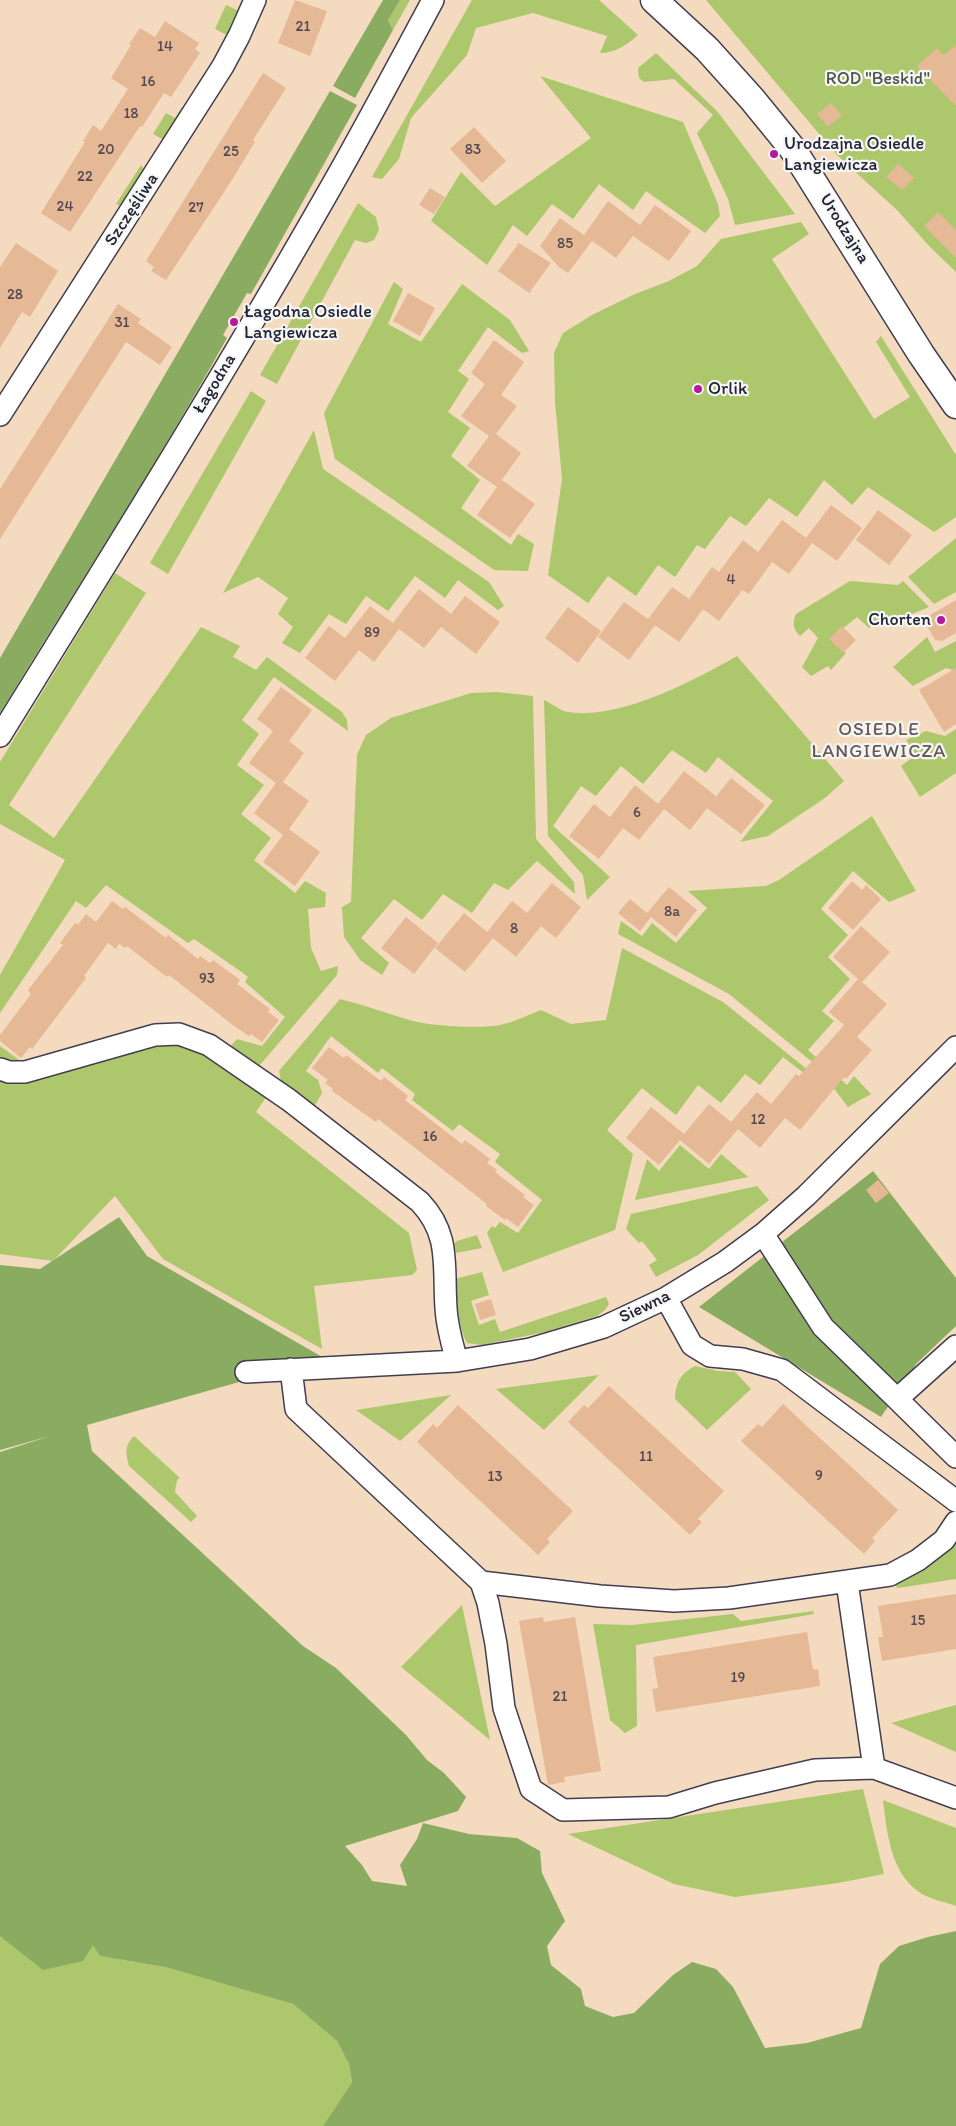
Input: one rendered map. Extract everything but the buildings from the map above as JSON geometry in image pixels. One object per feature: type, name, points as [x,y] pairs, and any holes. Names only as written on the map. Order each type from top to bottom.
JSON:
[{"type":"street","name":"Szczęśliwa","points":[[0,415],[223,66],[255,0]]},
{"type":"street","name":"Łagodna","points":[[0,736],[262,306],[339,172],[433,0]]},
{"type":"street","name":"Urodzajna","points":[[654,0],[707,49],[752,99],[792,148],[921,354],[956,405]]},
{"type":"street","points":[[0,1069],[9,1072],[25,1072],[155,1035],[179,1034],[209,1045],[289,1100],[420,1202],[431,1214],[443,1244],[446,1310],[458,1361]]},
{"type":"street","name":"Siewna","points":[[246,1372],[458,1361],[530,1349],[604,1327],[666,1298],[725,1262],[763,1234],[806,1196],[956,1047]]},
{"type":"street","points":[[763,1234],[823,1327],[956,1457]]},
{"type":"street","points":[[666,1298],[692,1345],[710,1356],[743,1359],[782,1370],[956,1501]]},
{"type":"street","points":[[897,1399],[956,1346]]},
{"type":"street","points":[[291,1369],[296,1409],[481,1582],[488,1603],[496,1644],[504,1708],[531,1789],[563,1810],[669,1807],[715,1793],[815,1770],[874,1768],[956,1798]]},
{"type":"street","points":[[481,1582],[600,1596],[674,1601],[729,1598],[890,1575],[918,1560],[944,1540],[956,1522]]},
{"type":"street","points":[[847,1582],[874,1768]]},
{"type":"green space","points":[[383,0],[400,0],[388,20],[393,30],[355,98],[333,86]]},
{"type":"green space","points":[[400,0],[410,0],[393,30],[388,20]]},
{"type":"green space","points":[[472,0],[599,0],[638,35],[620,48],[611,52],[600,53],[607,36],[533,13],[476,28],[467,55],[411,118],[399,159],[382,179],[372,177]]},
{"type":"green space","name":"ROD \"Beskid\"","points":[[706,0],[956,0],[956,272],[930,247],[898,211],[837,155]]},
{"type":"green space","points":[[226,5],[239,11],[227,35],[215,29]]},
{"type":"green space","points":[[656,53],[717,111],[795,214],[735,225],[728,199],[697,133],[713,115],[674,79],[644,82],[639,78],[638,68]]},
{"type":"green space","points":[[540,76],[683,122],[718,204],[720,216],[705,233],[646,191],[633,210],[599,184],[573,219],[552,204],[527,236],[513,225],[487,265],[431,221],[461,172],[495,206],[591,138]]},
{"type":"green space","points":[[330,91],[357,105],[251,294],[247,293],[223,335],[227,338],[200,386],[0,713],[0,658]]},
{"type":"green space","points":[[182,107],[184,108],[164,140],[153,134],[166,113],[175,118]]},
{"type":"green space","points":[[141,165],[145,171],[122,207],[116,204]]},
{"type":"green space","points":[[358,203],[376,217],[379,230],[374,240],[366,243],[355,240],[277,384],[260,375]]},
{"type":"green space","points":[[801,222],[809,234],[772,259],[874,419],[910,397],[876,342],[881,336],[956,455],[956,517],[934,532],[868,487],[852,505],[824,480],[797,517],[769,498],[746,526],[730,516],[705,549],[697,545],[675,577],[658,565],[636,596],[608,576],[588,603],[548,575],[562,479],[555,402],[554,353],[563,333],[592,315],[635,294],[669,281],[697,266],[721,239]]},
{"type":"green space","points":[[394,282],[403,289],[388,324],[421,342],[462,284],[510,320],[529,351],[522,353],[488,327],[458,371],[469,379],[448,412],[470,428],[451,456],[480,480],[461,508],[511,545],[518,534],[534,544],[528,571],[494,570],[335,459],[324,413]]},
{"type":"green space","points":[[251,391],[266,401],[168,574],[150,563]]},
{"type":"green space","points":[[314,430],[323,469],[489,582],[504,606],[498,610],[458,580],[445,598],[415,576],[388,611],[366,596],[346,624],[329,614],[300,653],[282,643],[293,627],[278,614],[288,598],[258,577],[223,593]]},
{"type":"green space","points":[[956,538],[956,592],[934,604],[908,577]]},
{"type":"green space","points":[[115,573],[146,593],[9,805],[54,838],[201,627],[240,646],[233,657],[256,670],[267,657],[342,712],[347,720],[348,731],[274,677],[242,720],[259,734],[237,765],[264,785],[241,814],[271,838],[254,860],[295,893],[305,881],[326,893],[325,907],[308,909],[311,948],[321,971],[338,966],[337,975],[259,1066],[252,1067],[228,1049],[237,1039],[262,1046],[285,1017],[245,982],[248,977],[243,973],[194,939],[188,943],[106,885],[86,908],[76,901],[0,1013],[0,975],[65,860],[0,824],[0,762]]},
{"type":"green space","points":[[850,581],[898,585],[903,581],[929,607],[912,614],[879,619],[869,628],[857,617],[830,639],[846,653],[831,670],[828,666],[811,676],[802,667],[818,638],[809,628],[800,636],[794,626],[796,614]]},
{"type":"green space","points":[[927,637],[935,652],[956,641],[956,671],[946,668],[913,686],[893,667]]},
{"type":"green space","points":[[737,656],[844,781],[825,798],[768,836],[740,842],[773,801],[718,757],[706,773],[672,750],[643,784],[621,766],[596,796],[581,786],[553,826],[610,877],[587,900],[583,875],[548,836],[544,700],[568,712],[588,713],[610,710],[633,704],[678,687]]},
{"type":"green space","points":[[497,692],[533,696],[536,839],[574,882],[575,894],[537,861],[508,890],[494,883],[472,913],[443,894],[422,920],[394,899],[361,938],[389,963],[382,975],[361,961],[344,937],[342,907],[351,902],[357,755],[366,735],[391,718],[471,693]]},
{"type":"green space","points":[[956,729],[956,773],[920,797],[901,766],[916,755],[906,740],[926,731],[945,736]]},
{"type":"green space","points":[[872,816],[916,891],[889,902],[853,871],[821,909],[848,935],[828,957],[850,979],[822,1011],[834,1021],[808,1050],[847,1085],[854,1076],[871,1094],[848,1107],[816,1065],[729,994],[618,934],[621,921],[642,936],[652,923],[676,943],[707,908],[688,891],[766,886],[779,880]]},
{"type":"green space","points":[[622,948],[723,1002],[808,1070],[805,1074],[783,1057],[760,1085],[745,1074],[721,1103],[698,1085],[676,1115],[642,1088],[607,1130],[633,1154],[615,1230],[503,1272],[487,1233],[492,1226],[495,1228],[500,1222],[518,1233],[542,1200],[495,1162],[500,1154],[459,1124],[453,1131],[412,1100],[415,1094],[382,1068],[378,1073],[331,1036],[306,1071],[318,1080],[322,1093],[314,1107],[282,1086],[279,1071],[340,999],[413,1021],[442,1025],[494,1026],[512,1022],[541,1010],[571,1024],[606,1020]]},
{"type":"green space","points":[[167,1042],[203,1053],[266,1097],[256,1112],[409,1233],[417,1270],[412,1275],[314,1286],[322,1349],[163,1259],[115,1196],[53,1261],[0,1254],[0,1079],[13,1083],[38,1079]]},
{"type":"green space","points":[[0,1046],[22,1062],[20,1064],[0,1060]]},
{"type":"green space","points":[[680,1145],[709,1169],[721,1154],[748,1177],[635,1200],[647,1159],[659,1171]]},
{"type":"green space","points":[[873,1171],[956,1278],[956,1326],[917,1363],[881,1417],[699,1307]]},
{"type":"green space","points":[[757,1186],[769,1200],[698,1255],[656,1277],[649,1265],[657,1260],[642,1241],[639,1243],[626,1229],[631,1214]]},
{"type":"green space","points":[[119,1217],[147,1256],[324,1358],[87,1425],[92,1451],[303,1646],[336,1668],[406,1735],[427,1760],[444,1773],[466,1797],[458,1811],[345,1846],[362,1865],[372,1881],[407,1886],[400,1865],[417,1839],[423,1823],[469,1834],[517,1838],[540,1851],[542,1873],[565,1921],[547,1946],[551,1965],[581,1989],[585,2006],[613,2017],[634,2013],[673,1975],[692,1962],[716,1969],[733,1987],[765,2048],[807,2043],[861,2028],[880,1964],[899,1946],[956,1931],[956,2126],[323,2126],[352,2082],[349,2064],[337,2041],[293,2004],[165,1967],[100,1956],[93,1945],[83,1961],[43,1970],[0,1936],[0,1452],[50,1436],[0,1450],[0,1265],[40,1269]]},
{"type":"green space","points":[[477,1235],[482,1248],[456,1253],[454,1244],[457,1241]]},
{"type":"green space","points":[[482,1272],[489,1295],[471,1301],[479,1325],[495,1319],[500,1332],[606,1297],[609,1304],[597,1316],[545,1332],[482,1345],[467,1343],[459,1320],[455,1279]]},
{"type":"green space","points":[[695,1366],[718,1371],[735,1372],[751,1389],[707,1430],[675,1399],[676,1388],[682,1375]]},
{"type":"green space","points":[[599,1375],[544,1430],[496,1389]]},
{"type":"green space","points":[[451,1395],[400,1441],[356,1410]]},
{"type":"green space","points":[[134,1436],[180,1478],[177,1480],[175,1492],[197,1516],[191,1522],[129,1466],[127,1450]]},
{"type":"green space","points":[[956,1538],[956,1579],[898,1588],[888,1580],[931,1565]]},
{"type":"green space","points":[[462,1605],[490,1740],[401,1667]]},
{"type":"green space","points":[[813,1611],[814,1614],[636,1645],[637,1726],[625,1733],[610,1720],[593,1624],[632,1625],[733,1614],[741,1621]]},
{"type":"green space","points":[[956,1705],[956,1752],[891,1723]]},
{"type":"green space","points":[[0,1721],[100,1956],[165,1967],[293,2004],[337,2041],[349,2064],[352,2082],[323,2126],[0,2126]]},
{"type":"green space","points":[[863,1789],[884,1874],[838,1883],[735,1897],[674,1884],[568,1834]]},
{"type":"green space","points":[[883,1800],[956,1828],[956,1906],[919,1892],[909,1884],[902,1874],[892,1850]]},
{"type":"place","name":"Urodzajna Osiedle Langiewicza","points":[[774,154]]},
{"type":"place","name":"Łagodna Osiedle Langiewicza","points":[[234,322]]},
{"type":"place","name":"Orlik","points":[[698,389]]},
{"type":"place","name":"Chorten","points":[[941,620]]},
{"type":"district","name":"OSIEDLE LANGIEWICZA","points":[[879,741]]}]
